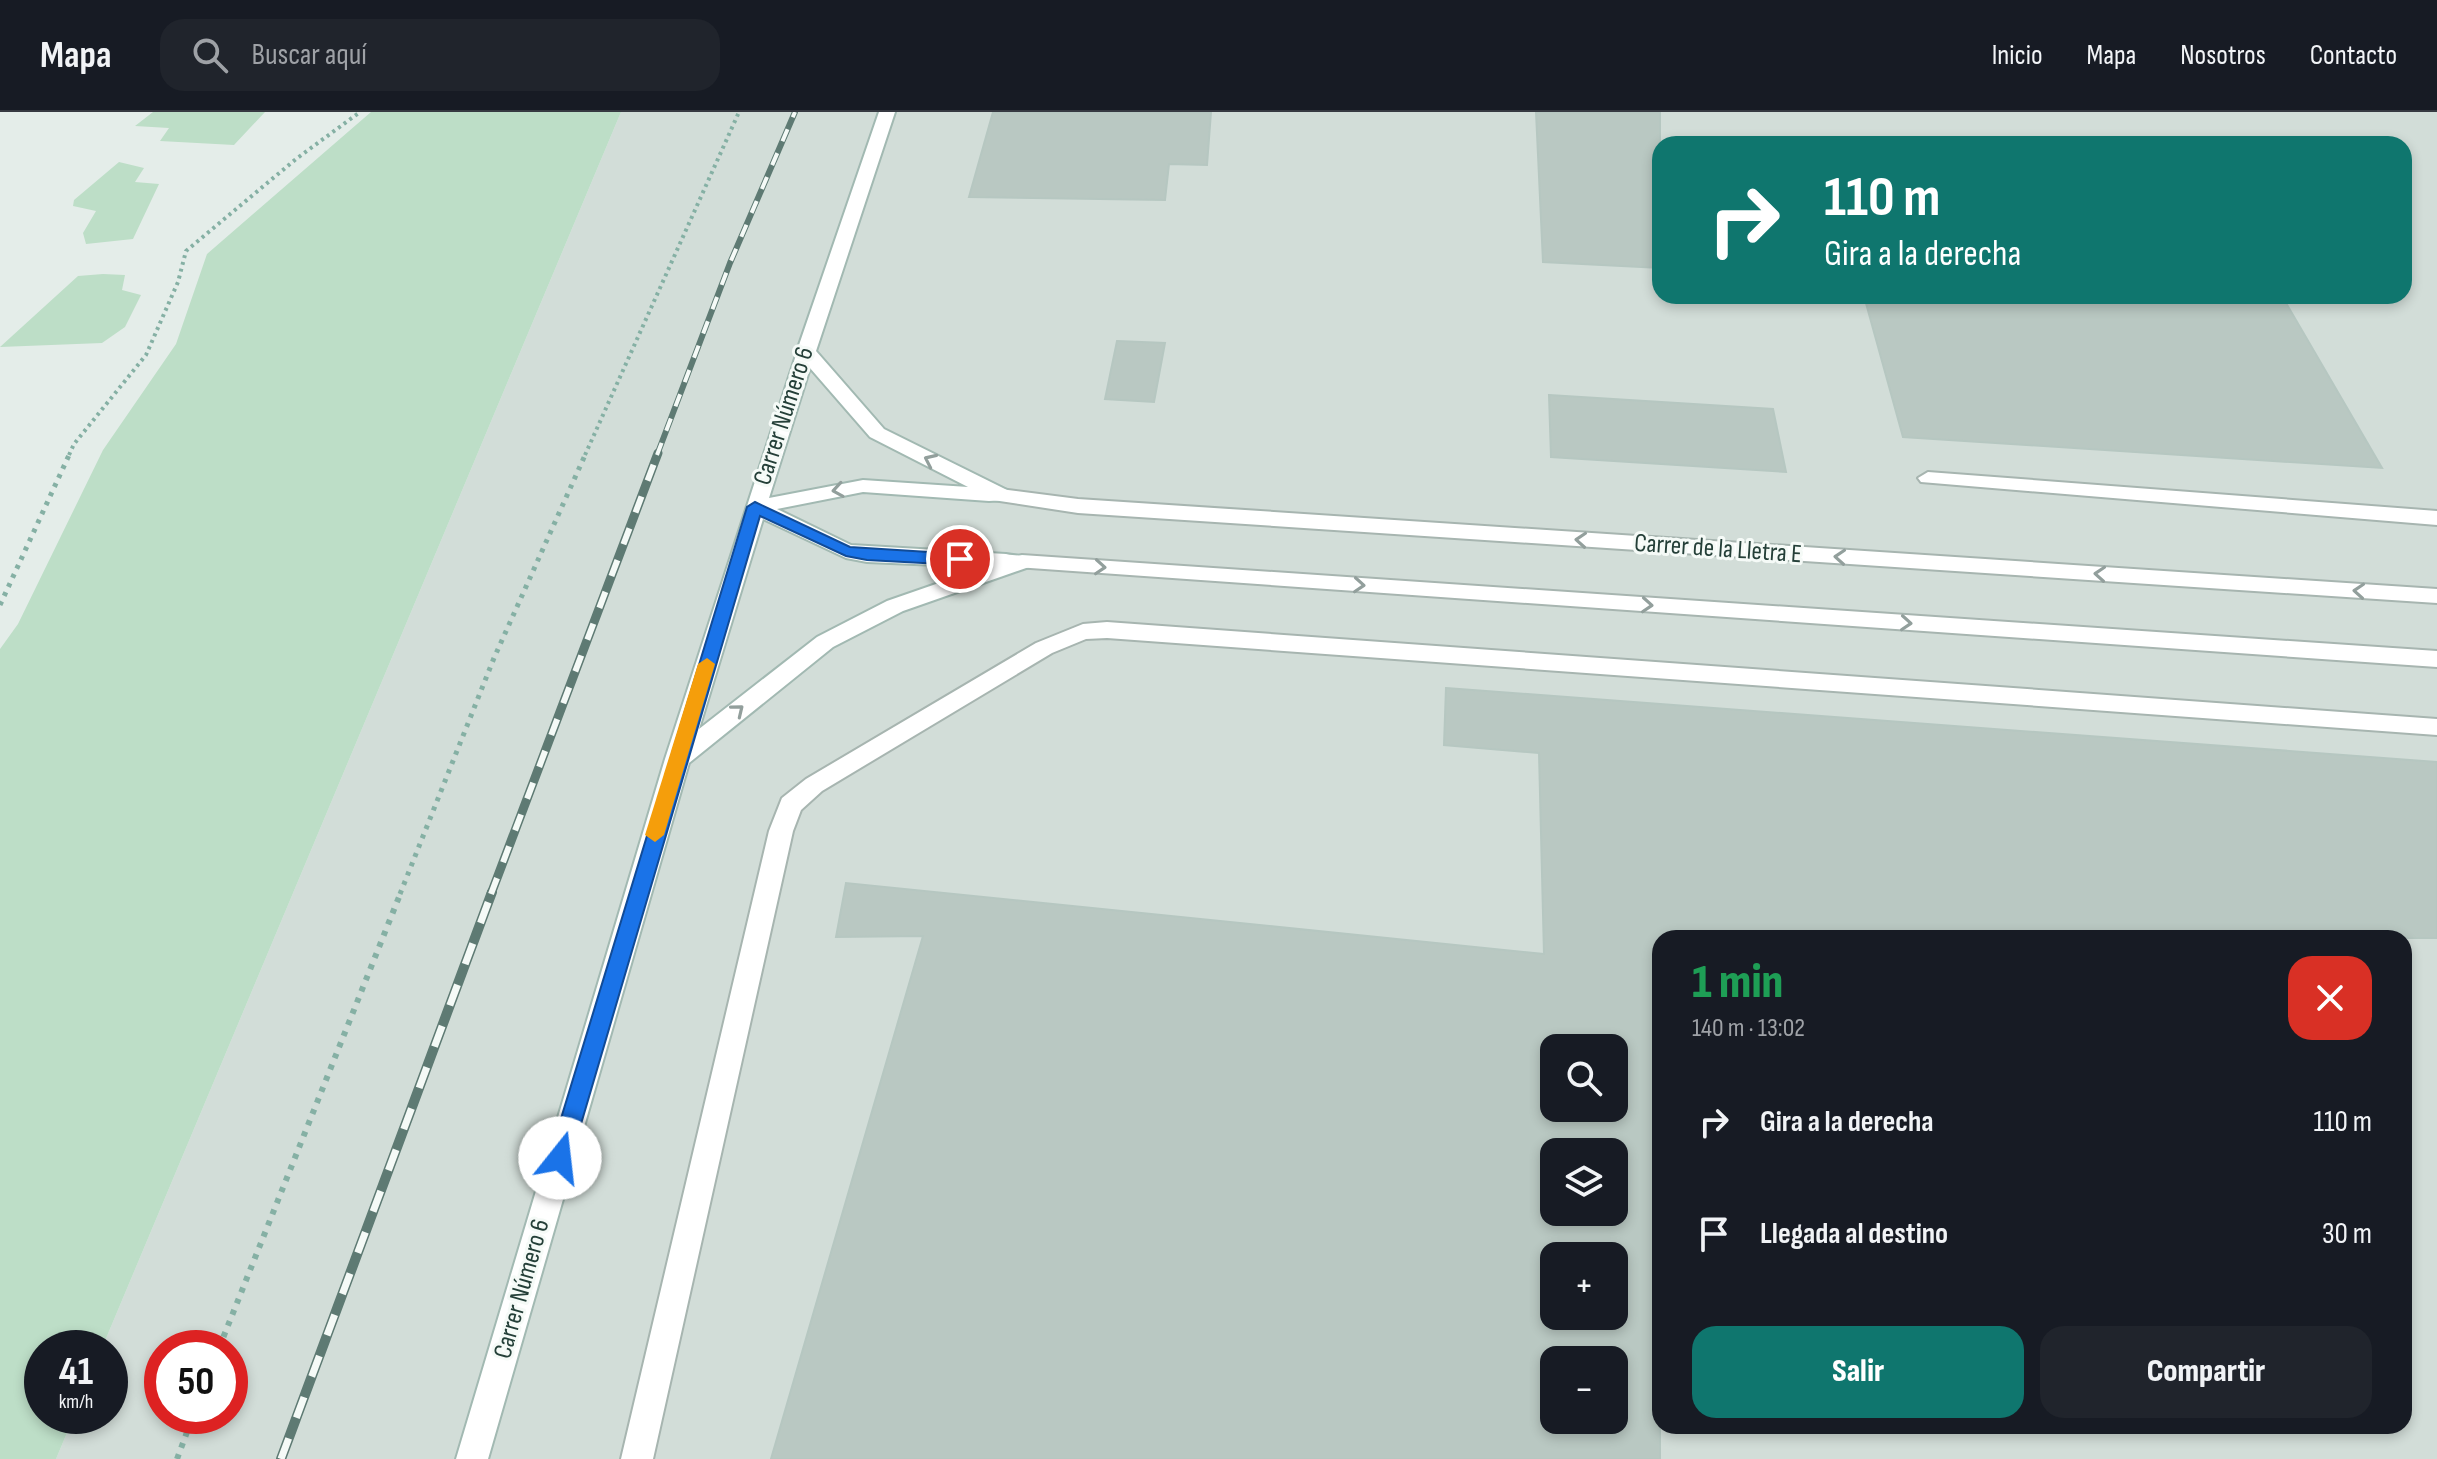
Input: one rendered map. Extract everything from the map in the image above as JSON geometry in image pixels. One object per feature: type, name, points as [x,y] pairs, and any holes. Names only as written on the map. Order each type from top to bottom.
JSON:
[{"type":"main road","name":"Carrer Número 6","points":[[472,1459],[677,759],[804,349],[887,112]]},
{"type":"main road","points":[[804,349],[877,433],[1000,495]]},
{"type":"main road","points":[[1928,478],[2437,518]]},
{"type":"main road","points":[[755,507],[863,486],[1000,495]]},
{"type":"main road","name":"Carrer de la Lletra E","points":[[1000,495],[1094,508],[2437,596]]},
{"type":"main road","points":[[755,507],[846,551],[857,553],[2437,659]]},
{"type":"main road","points":[[677,759],[825,642],[895,606],[1022,562]]},
{"type":"main road","points":[[637,1459],[777,847],[791,805],[814,785],[1044,648],[1083,632],[1107,630],[2437,727]]},
{"type":"path","points":[[0,605],[74,444],[146,355],[178,282],[186,251],[296,159],[360,112]]},
{"type":"path","points":[[226,1330],[494,658],[739,112]]},
{"type":"path","points":[[177,1459],[186,1434]]},
{"type":"shaded area","points":[[621,112],[2437,112],[2437,1459],[56,1459],[66,1434],[128,1434],[128,1330],[110,1330]]},
{"type":"green space","points":[[153,112],[265,112],[234,145],[160,141],[169,128],[135,126]]},
{"type":"green space","points":[[371,112],[621,112],[110,1330],[24,1330],[24,1434],[66,1434],[56,1459],[0,1459],[0,649],[18,624],[103,450],[176,344],[207,254]]},
{"type":"green space","points":[[119,162],[144,168],[135,182],[159,184],[133,239],[86,244],[83,233],[96,211],[73,206],[74,200]]},
{"type":"green space","points":[[125,275],[122,290],[141,295],[125,327],[102,343],[0,347],[78,276]]},
{"type":"building","points":[[993,112],[1211,112],[1207,165],[1169,164],[1165,200],[969,197]]},
{"type":"building","points":[[1536,112],[1660,112],[1660,136],[1652,136],[1652,268],[1543,262]]},
{"type":"building","points":[[1866,304],[2287,304],[2382,468],[1903,437]]},
{"type":"building","points":[[1117,341],[1165,343],[1154,402],[1105,399]]},
{"type":"building","points":[[1549,395],[1773,409],[1786,472],[1551,457]]},
{"type":"building","points":[[1446,688],[2437,762],[2437,938],[2412,938],[2412,930],[1652,930],[1652,1434],[1660,1434],[1660,1459],[771,1459],[923,936],[836,937],[846,883],[1544,954],[1539,753],[1444,745]]},
{"type":"railway","points":[[657,455],[730,263],[795,112]]},
{"type":"railway","points":[[491,894],[658,453]]},
{"type":"railway","points":[[281,1459],[492,892]]},
{"type":"slow traffic","points":[[655,835],[707,664]]},
{"type":"route","points":[[560,1158],[677,759],[755,507],[846,551],[867,555],[960,559]]}]
